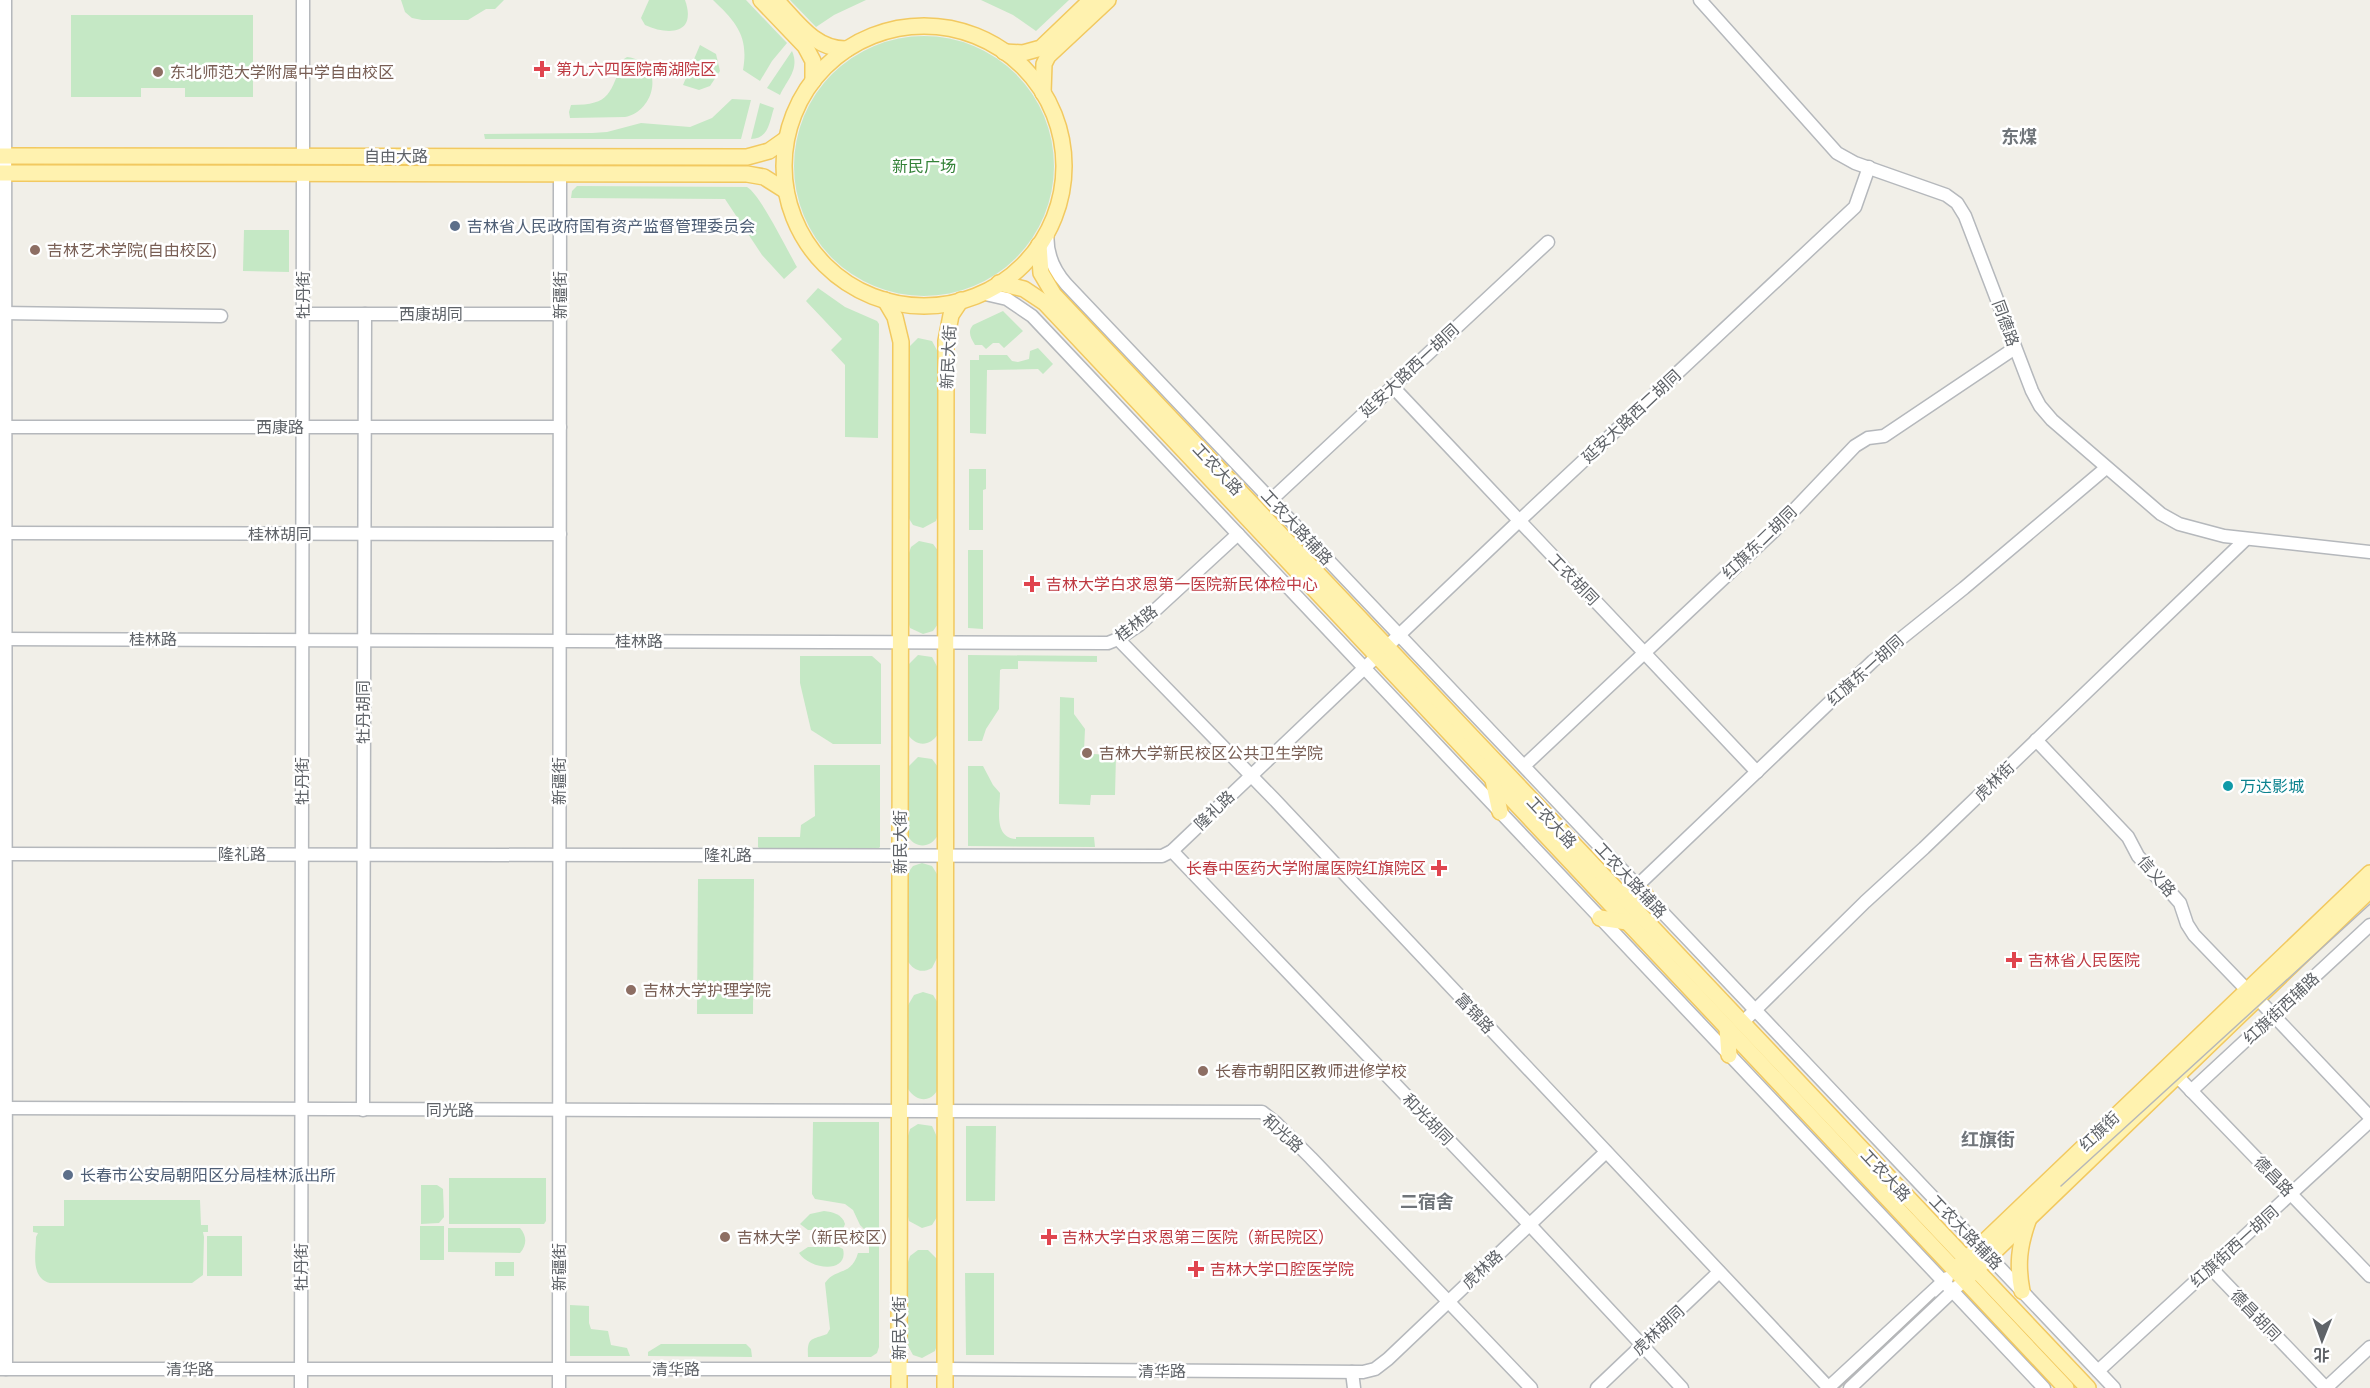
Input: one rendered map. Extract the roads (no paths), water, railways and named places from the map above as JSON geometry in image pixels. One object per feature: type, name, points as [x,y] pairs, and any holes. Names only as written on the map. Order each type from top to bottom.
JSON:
[{"type":"main road","points":[[761,0],[805,46],[813,61],[813,81]]},
{"type":"main road","points":[[776,0],[820,43],[836,50],[848,49]]},
{"type":"main road","points":[[1004,52],[1023,53],[1041,48],[1091,0]]},
{"type":"main road","points":[[1043,93],[1044,64],[1048,56],[1108,0]]},
{"type":"main road","points":[[924,26],[968,33],[1004,52],[1029,74],[1043,93],[1058,127],[1063,156],[1059,201],[1048,230],[1039,245],[1022,266],[999,283],[961,300],[926,306],[885,300],[853,286],[828,268],[800,232],[786,191],[784,158],[786,139],[794,113],[813,81],[828,64],[848,49],[886,32],[924,26]]},
{"type":"main road","name":"自由大路","points":[[3,156],[747,157],[769,151],[786,139]]},
{"type":"main road","name":"自由大路","points":[[3,173],[747,174],[764,177],[786,191]]},
{"type":"main road","name":"工农大路","points":[[1039,245],[1041,273],[1054,295],[1382,652],[1493,780],[2066,1388]]},
{"type":"main road","name":"工农大路","points":[[999,283],[1024,289],[1045,303],[1617,891],[1742,1023],[1959,1276],[2088,1388]]},
{"type":"main road","name":"新民大街","points":[[885,300],[896,317],[902,342],[899,1388]]},
{"type":"main road","name":"新民大街","points":[[945,1388],[946,341],[951,315],[961,300]]},
{"type":"main road","points":[[1493,780],[1500,812]]},
{"type":"main road","name":"红旗街","points":[[1959,1276],[2252,994],[2370,873]]},
{"type":"main road","points":[[1617,891],[1641,890]]},
{"type":"main road","name":"红旗街","points":[[1984,1252],[2028,1219],[2177,1076],[2252,994],[2370,890]]},
{"type":"main road","points":[[1600,918],[1627,922]]},
{"type":"main road","points":[[1727,1028],[1729,1055]]},
{"type":"main road","points":[[2022,1291],[2018,1261],[2028,1219]]},
{"type":"street","points":[[3,1369],[2,747],[5,0]]},
{"type":"street","points":[[303,0],[303,156]]},
{"type":"street","name":"同德路","points":[[1700,0],[1837,153],[1946,195],[1958,203],[1984,262],[2032,392],[2040,406],[2106,468],[2162,514],[2179,524],[2201,531],[2246,538],[2370,552]]},
{"type":"street","name":"延安大路西二胡同","points":[[1382,652],[1855,207],[1869,167]]},
{"type":"street","name":"牡丹街","points":[[301,1388],[303,174]]},
{"type":"street","name":"新疆街","points":[[559,1388],[560,174]]},
{"type":"street","name":"工农大路辅路","points":[[1048,230],[1049,256],[1058,275],[2114,1388]]},
{"type":"street","name":"延安大路西一胡同","points":[[1271,500],[1548,242]]},
{"type":"street","points":[[981,293],[1007,299],[1032,316],[1729,1055],[1959,1276],[2044,1388]]},
{"type":"street","points":[[3,313],[221,316]]},
{"type":"street","name":"西康胡同","points":[[303,314],[560,314]]},
{"type":"street","name":"牡丹胡同","points":[[363,1110],[365,314]]},
{"type":"street","name":"红旗东二胡同","points":[[1524,766],[1774,531],[1855,446],[1868,438],[1884,436],[2015,348]]},
{"type":"street","name":"工农胡同","points":[[1392,386],[1757,772]]},
{"type":"street","name":"西康路","points":[[3,427],[560,427]]},
{"type":"street","name":"红旗东一胡同","points":[[1641,890],[1757,772],[1873,661],[1964,588],[2106,468]]},
{"type":"street","name":"桂林胡同","points":[[3,533],[560,534]]},
{"type":"street","name":"桂林路","points":[[3,639],[1091,643],[1118,639],[1138,625],[1238,534]]},
{"type":"street","name":"虎林街","points":[[1742,1023],[1865,902],[2246,538]]},
{"type":"street","name":"富锦路","points":[[1118,639],[1829,1388]]},
{"type":"street","name":"隆礼路","points":[[2,854],[1154,857],[1172,851],[1382,652]]},
{"type":"street","name":"信义路","points":[[2037,740],[2128,837],[2138,856],[2180,903],[2187,924],[2194,934],[2370,1119]]},
{"type":"street","name":"和光胡同","points":[[1172,851],[1529,1224],[1682,1388]]},
{"type":"street","name":"红旗街西辅路","points":[[2192,1091],[2370,925]]},
{"type":"street","name":"德昌路","points":[[2177,1076],[2370,1276]]},
{"type":"street","name":"同光路","points":[[3,1108],[899,1110]]},
{"type":"street","name":"和光路","points":[[899,1110],[1262,1112],[1283,1130],[1531,1388]]},
{"type":"street","name":"红旗街西一胡同","points":[[2098,1371],[2292,1194],[2370,1119]]},
{"type":"street","name":"虎林路","points":[[1352,1372],[1375,1369],[1606,1152]]},
{"type":"street","name":"德昌胡同","points":[[2210,1267],[2326,1388]]},
{"type":"street","name":"虎林胡同","points":[[1597,1388],[1719,1272]]},
{"type":"street","name":"红旗街","points":[[1829,1388],[1959,1276]]},
{"type":"street","name":"红旗街","points":[[1850,1388],[1959,1276]]},
{"type":"street","points":[[2326,1388],[2370,1347]]},
{"type":"street","name":"清华路","points":[[3,1369],[1352,1372]]},
{"type":"street","points":[[1352,1372],[1354,1388]]},
{"type":"tram line","points":[[2061,1186],[2370,904]]},
{"type":"tram line","points":[[1839,1388],[1935,1297]]},
{"type":"place","name":"第九六四医院南湖院区","points":[[542,69]]},
{"type":"place","name":"东北师范大学附属中学自由校区","points":[[158,72]]},
{"type":"place","name":"吉林省人民政府国有资产监督管理委员会","points":[[455,226]]},
{"type":"place","name":"吉林艺术学院(自由校区)","points":[[35,250]]},
{"type":"place","name":"吉林大学白求恩第一医院新民体检中心","points":[[1032,584]]},
{"type":"place","name":"吉林大学新民校区公共卫生学院","points":[[1087,753]]},
{"type":"place","name":"万达影城","points":[[2228,786]]},
{"type":"place","name":"长春中医药大学附属医院红旗院区","points":[[1439,868]]},
{"type":"place","name":"吉林省人民医院","points":[[2014,960]]},
{"type":"place","name":"吉林大学护理学院","points":[[631,990]]},
{"type":"place","name":"长春市朝阳区教师进修学校","points":[[1203,1071]]},
{"type":"place","name":"长春市公安局朝阳区分局桂林派出所","points":[[68,1175]]},
{"type":"place","name":"吉林大学（新民校区）","points":[[725,1237]]},
{"type":"place","name":"吉林大学白求恩第三医院（新民院区）","points":[[1049,1237]]},
{"type":"place","name":"吉林大学口腔医学院","points":[[1196,1269]]},
{"type":"district","name":"东煤","points":[[2019,136]]},
{"type":"district","name":"红旗街","points":[[1988,1139]]},
{"type":"district","name":"二宿舍","points":[[1427,1201]]},
{"type":"park label","name":"新民广场","points":[[924,166]]}]
